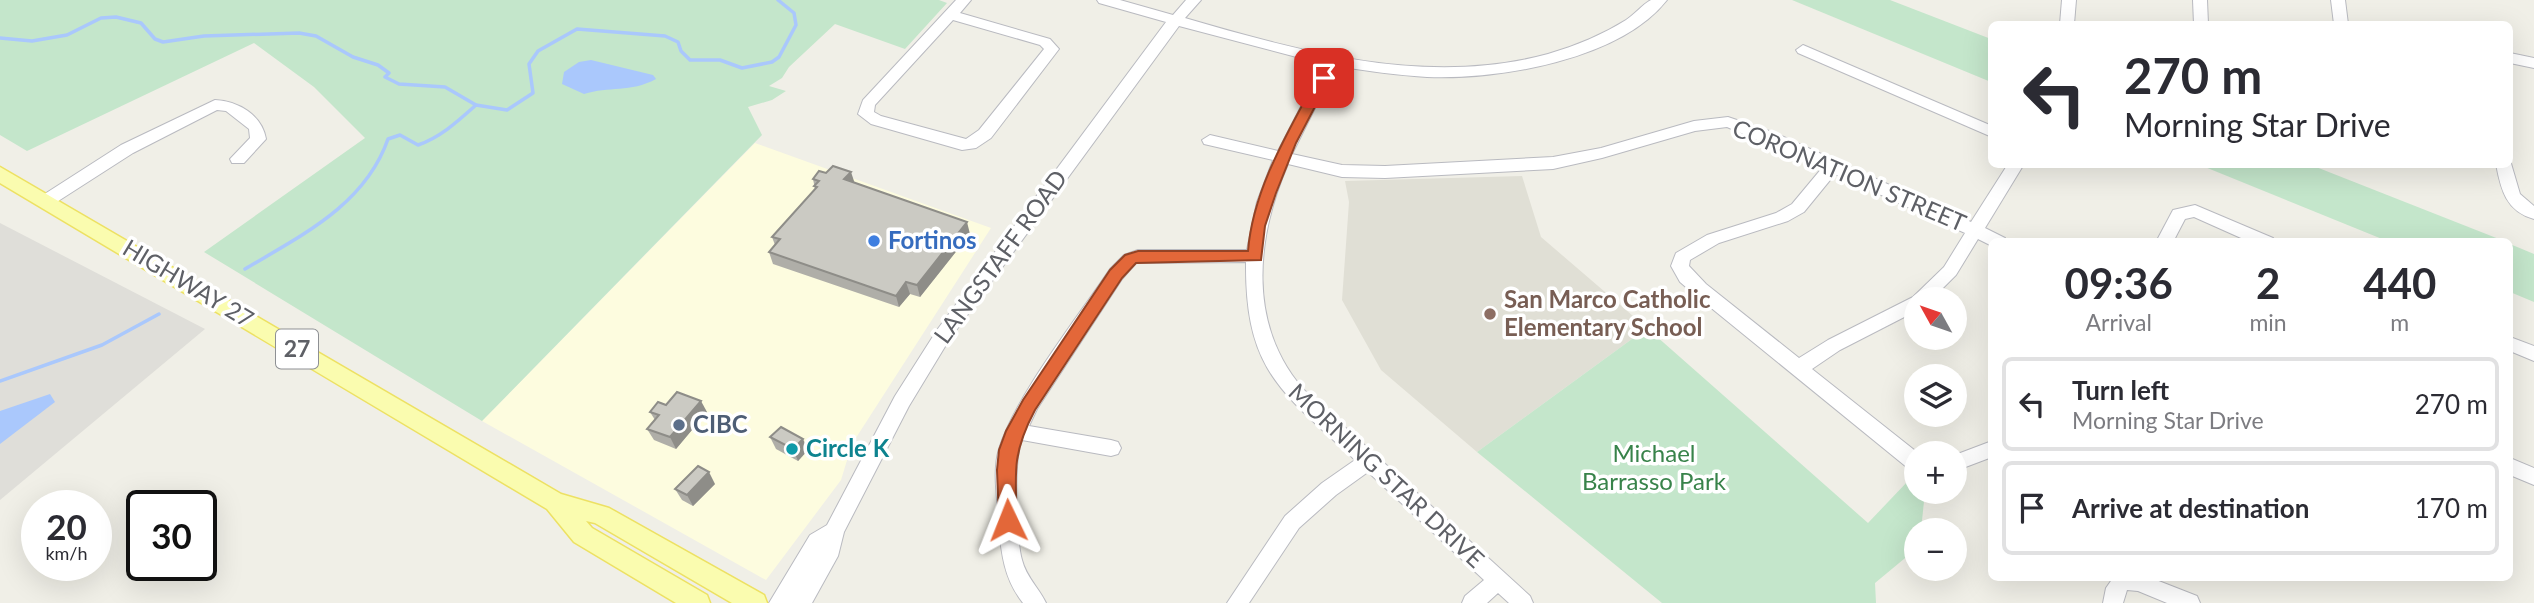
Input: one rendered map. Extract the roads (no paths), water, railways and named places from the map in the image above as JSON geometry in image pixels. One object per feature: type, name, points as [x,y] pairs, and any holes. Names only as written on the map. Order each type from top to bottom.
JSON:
[{"type":"main road","name":"HIGHWAY 27","points":[[0,174],[555,502],[601,515],[755,603]]},
{"type":"main road","name":"HIGHWAY 27","points":[[555,502],[583,535],[698,603]]},
{"type":"street","points":[[950,15],[1045,41],[1052,49],[985,134],[970,144],[953,143],[876,120],[866,114],[865,109],[950,15],[964,0]]},
{"type":"street","points":[[1104,0],[1331,62],[1390,71],[1431,73],[1511,66],[1559,56],[1600,40],[1633,22],[1660,0]]},
{"type":"street","name":"LANGSTAFF ROAD","points":[[802,603],[831,550],[834,531],[902,401],[943,335],[1164,33],[1194,0]]},
{"type":"street","points":[[2067,21],[2068,0]]},
{"type":"street","points":[[2200,0],[2201,21]]},
{"type":"street","points":[[2338,0],[2341,21]]},
{"type":"street","points":[[1803,50],[1988,130]]},
{"type":"street","points":[[2513,59],[2534,63]]},
{"type":"street","name":"MORNING STAR DRIVE","points":[[1331,62],[1283,157],[1262,211],[1255,256],[1256,320],[1263,345],[1271,363],[1296,394],[1523,603]]},
{"type":"street","points":[[46,201],[127,149],[215,105],[230,106],[257,127],[258,139],[238,159]]},
{"type":"street","name":"CORONATION STREET","points":[[1210,141],[1359,172],[1533,165],[1579,158],[1719,121],[1746,128],[1990,238]]},
{"type":"street","points":[[1833,166],[1798,208],[1782,217],[1713,239],[1682,257],[1679,266],[1686,277],[1904,453]]},
{"type":"street","points":[[1935,287],[1944,279],[2014,168]]},
{"type":"street","points":[[2505,168],[2511,196],[2517,206],[2534,213]]},
{"type":"street","points":[[2167,238],[2179,214],[2195,211],[2258,238]]},
{"type":"street","points":[[1036,603],[1016,572],[1009,545],[1006,470],[1008,450],[1029,405],[1116,274],[1130,259],[1149,256],[1255,256]]},
{"type":"street","points":[[1798,368],[1834,345],[1904,309]]},
{"type":"street","points":[[2513,345],[2534,354]]},
{"type":"street","points":[[1015,431],[1111,448]]},
{"type":"street","points":[[1967,458],[1988,451]]},
{"type":"street","points":[[1237,603],[1292,522],[1321,495],[1368,461]]},
{"type":"street","points":[[2513,467],[2534,477]]},
{"type":"street","name":"LANGSTAFF ROAD","points":[[779,603],[817,541],[834,531]]},
{"type":"street","points":[[1472,603],[1498,581]]},
{"type":"street","points":[[2113,603],[2116,588],[2123,581],[2139,582],[2190,603]]},
{"type":"water","points":[[591,60],[653,75],[656,79],[628,88],[584,94],[562,84],[564,72],[579,62]]},
{"type":"water","points":[[50,394],[55,402],[0,444],[0,411]]},
{"type":"waterway","points":[[476,105],[507,110],[533,93],[529,64],[538,51],[577,29],[665,36],[678,42],[681,51],[690,60],[720,60],[742,68],[772,62],[779,57],[796,25],[794,13],[778,0]]},
{"type":"waterway","points":[[0,38],[32,41],[67,35],[101,18],[116,17],[141,23],[155,39],[163,42],[204,36],[299,33],[316,36],[353,57],[378,65],[389,73],[385,77],[399,84],[445,87],[476,105]]},
{"type":"waterway","points":[[245,269],[309,230],[348,200],[378,162],[388,139],[400,135],[418,145],[426,142],[456,123],[476,105]]},
{"type":"waterway","points":[[0,381],[102,345],[159,314]]},
{"type":"place","name":"Fortinos","points":[[874,241]]},
{"type":"place","name":"San Marco Catholic Elementary School","points":[[1490,314]]},
{"type":"place","name":"CIBC","points":[[679,425]]},
{"type":"place","name":"Circle K","points":[[792,449]]},
{"type":"park label","name":"Michael Barrasso Park","points":[[1654,468]]}]
